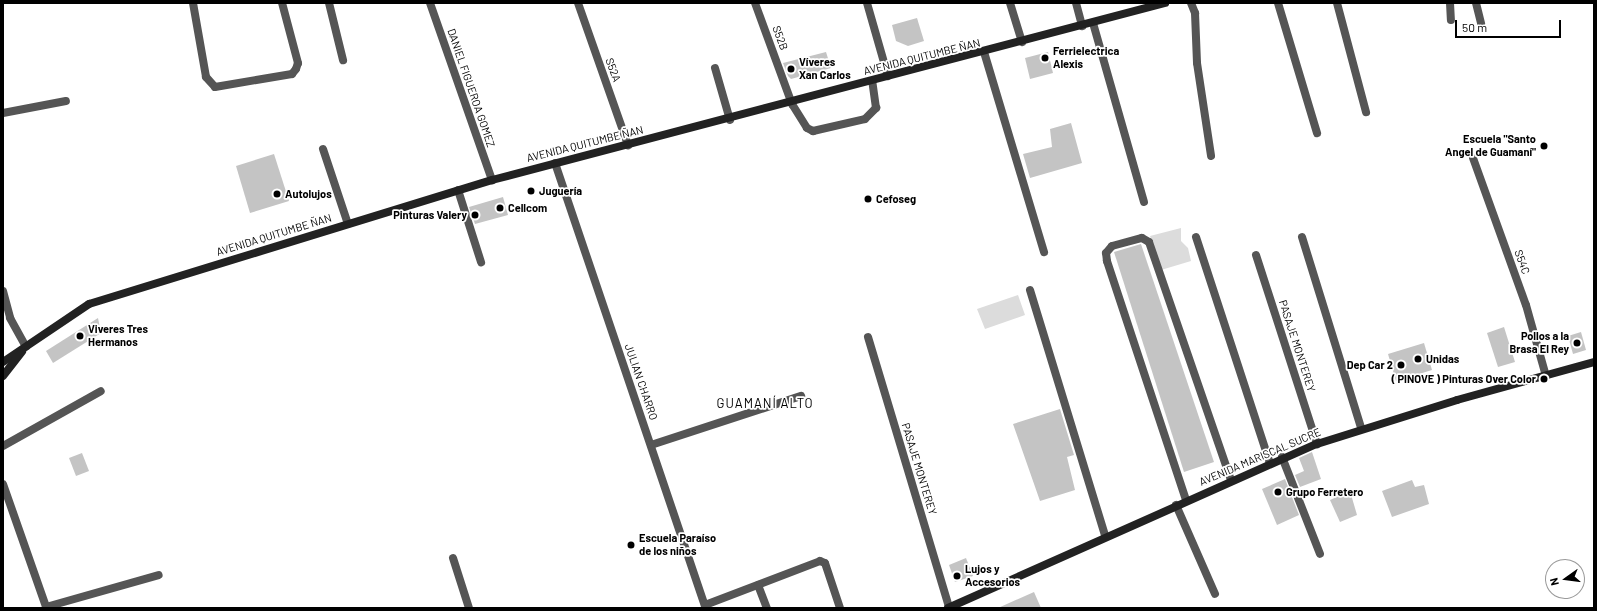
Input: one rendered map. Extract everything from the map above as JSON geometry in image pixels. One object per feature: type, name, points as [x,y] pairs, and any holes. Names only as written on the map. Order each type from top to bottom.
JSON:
[{"type":"street","points":[[193,3],[206,77],[215,87],[292,74],[296,69],[298,63],[282,3]]},
{"type":"street","points":[[329,3],[343,60]]},
{"type":"street","name":"DANIEL FIGUEROA GOMEZ","points":[[430,3],[492,180]]},
{"type":"street","name":"S52A","points":[[578,3],[628,145]]},
{"type":"street","name":"S52B","points":[[755,3],[792,104],[808,128],[813,131],[865,119],[876,108],[872,81]]},
{"type":"street","points":[[867,3],[888,76]]},
{"type":"street","points":[[1010,3],[1022,42]]},
{"type":"street","points":[[1076,3],[1082,26]]},
{"type":"street","name":"AVENIDA QUITUMBE ÑAN","points":[[3,362],[89,304],[492,180],[792,104],[888,76],[1093,23],[1140,6],[1165,3]]},
{"type":"street","points":[[1191,3],[1195,14],[1197,63],[1211,156]]},
{"type":"street","points":[[1278,3],[1317,134]]},
{"type":"street","points":[[1337,3],[1366,112]]},
{"type":"street","points":[[1450,3],[1452,20]]},
{"type":"street","points":[[1476,3],[1481,23]]},
{"type":"street","points":[[1093,23],[1144,202]]},
{"type":"street","points":[[984,52],[1044,252]]},
{"type":"street","points":[[715,68],[730,120]]},
{"type":"street","points":[[3,113],[66,101]]},
{"type":"street","points":[[323,149],[348,224]]},
{"type":"street","name":"S54C","points":[[1473,158],[1526,305],[1546,376]]},
{"type":"street","name":"JULIAN CHARRO","points":[[555,163],[705,606]]},
{"type":"street","points":[[458,190],[481,262]]},
{"type":"street","points":[[1196,237],[1270,463]]},
{"type":"street","points":[[1302,237],[1361,428]]},
{"type":"street","points":[[1186,500],[1108,261],[1106,253],[1112,246],[1142,238],[1149,242],[1231,480]]},
{"type":"street","name":"PASAJE MONTEREY","points":[[1256,255],[1317,444]]},
{"type":"street","points":[[1030,290],[1105,536]]},
{"type":"street","points":[[3,291],[10,318],[26,347]]},
{"type":"street","name":"PASAJE MONTEREY","points":[[868,337],[949,608]]},
{"type":"street","name":"AVENIDA QUITUMBE ÑAN","points":[[3,376],[26,347]]},
{"type":"street","name":"AVENIDA MARISCAL SUCRE","points":[[949,608],[1282,457],[1361,428],[1594,362]]},
{"type":"street","points":[[3,446],[101,391]]},
{"type":"street","points":[[651,445],[801,396]]},
{"type":"street","points":[[1282,457],[1320,554]]},
{"type":"street","points":[[3,484],[46,607],[159,575]]},
{"type":"street","points":[[1176,505],[1215,594]]},
{"type":"street","points":[[453,558],[469,608]]},
{"type":"street","points":[[705,606],[820,561],[825,564],[840,608]]},
{"type":"street","points":[[758,585],[767,608]]},
{"type":"shaded area","points":[[1181,228],[1181,241],[1188,248],[1191,261],[1161,270],[1150,236]]},
{"type":"shaded area","points":[[1018,295],[1025,315],[985,329],[977,309]]},
{"type":"building","points":[[917,18],[924,41],[908,46],[896,41],[892,25]]},
{"type":"building","points":[[826,52],[831,68],[791,79],[788,76],[783,63]]},
{"type":"building","points":[[1048,52],[1053,73],[1030,79],[1025,58]]},
{"type":"building","points":[[1071,123],[1082,163],[1030,178],[1023,154],[1052,147],[1050,129]]},
{"type":"building","points":[[274,154],[289,201],[250,213],[236,166]]},
{"type":"building","points":[[503,197],[508,215],[475,224],[469,207]]},
{"type":"building","points":[[1141,244],[1214,462],[1184,472],[1114,252]]},
{"type":"building","points":[[98,318],[101,333],[53,363],[46,351]]},
{"type":"building","points":[[1504,327],[1515,362],[1498,367],[1487,333]]},
{"type":"building","name":"Pollos a la Brasa El Rey","points":[[1581,332],[1586,350],[1573,354],[1568,336]]},
{"type":"building","points":[[1424,343],[1432,370],[1396,381],[1388,354]]},
{"type":"building","points":[[1060,409],[1074,455],[1067,457],[1075,490],[1040,501],[1013,424]]},
{"type":"building","points":[[1312,452],[1321,479],[1300,487],[1295,475],[1304,471],[1299,458]]},
{"type":"building","points":[[82,453],[89,471],[76,476],[69,458]]},
{"type":"building","points":[[1285,479],[1299,515],[1277,525],[1262,489]]},
{"type":"building","points":[[1412,480],[1415,487],[1424,485],[1429,504],[1392,517],[1382,491]]},
{"type":"building","points":[[1350,491],[1357,515],[1340,522],[1330,500]]},
{"type":"building","points":[[966,558],[973,576],[955,582],[949,565]]},
{"type":"building","points":[[1034,592],[1041,608],[998,608]]},
{"type":"place","name":"Ferrielectrica Alexis","points":[[1045,58]]},
{"type":"place","name":"Víveres Xan Carlos","points":[[791,69]]},
{"type":"place","name":"Escuela \"Santo Angel de Guamaní\"","points":[[1544,146]]},
{"type":"place","name":"Juguería","points":[[531,191]]},
{"type":"place","name":"Autolujos","points":[[277,194]]},
{"type":"place","name":"Cefoseg","points":[[868,199]]},
{"type":"place","name":"Cellcom","points":[[500,208]]},
{"type":"place","name":"Pinturas Valery","points":[[475,215]]},
{"type":"place","name":"Viveres Tres Hermanos","points":[[80,336]]},
{"type":"place","name":"Pollos a la Brasa El Rey","points":[[1577,343]]},
{"type":"place","name":"Unidas","points":[[1418,359]]},
{"type":"place","name":"Dep Car 2","points":[[1401,365]]},
{"type":"place","name":"( PINOVE ) Pinturas Over Color","points":[[1544,379]]},
{"type":"place","name":"Grupo Ferretero","points":[[1278,492]]},
{"type":"place","name":"Escuela Paraíso de los niños","points":[[631,545]]},
{"type":"place","name":"Lujos y Accesorios","points":[[957,576]]},
{"type":"district","name":"GUAMANÍ ALTO","points":[[765,403]]}]
